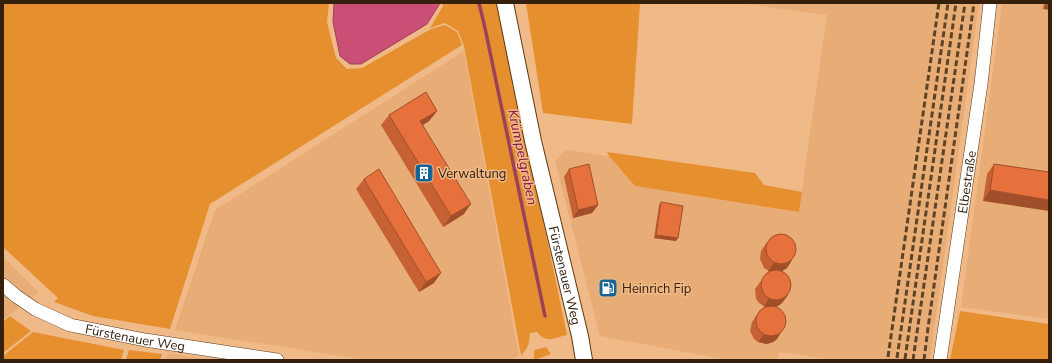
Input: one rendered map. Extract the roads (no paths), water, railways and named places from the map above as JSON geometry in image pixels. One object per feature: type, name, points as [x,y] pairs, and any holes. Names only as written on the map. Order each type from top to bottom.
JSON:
[{"type":"street","name":"Fürstenauer Weg","points":[[505,3],[534,142],[580,336],[584,360]]},
{"type":"street","name":"Elbestraße","points":[[940,360],[981,84],[990,3]]},
{"type":"street","name":"Fürstenauer Weg","points":[[3,286],[35,309],[70,325],[145,340],[277,360]]},
{"type":"waterway","name":"Krümpelgraben","points":[[479,3],[545,316]]},
{"type":"railway","points":[[888,357],[939,3]]},
{"type":"railway","points":[[897,358],[948,3]]},
{"type":"railway","points":[[905,359],[956,3]]},
{"type":"railway","points":[[913,360],[965,3]]},
{"type":"railway","points":[[924,360],[974,3]]},
{"type":"place","name":"Verwaltung","points":[[424,173]]},
{"type":"place","name":"Heinrich Fip","points":[[608,288]]}]
